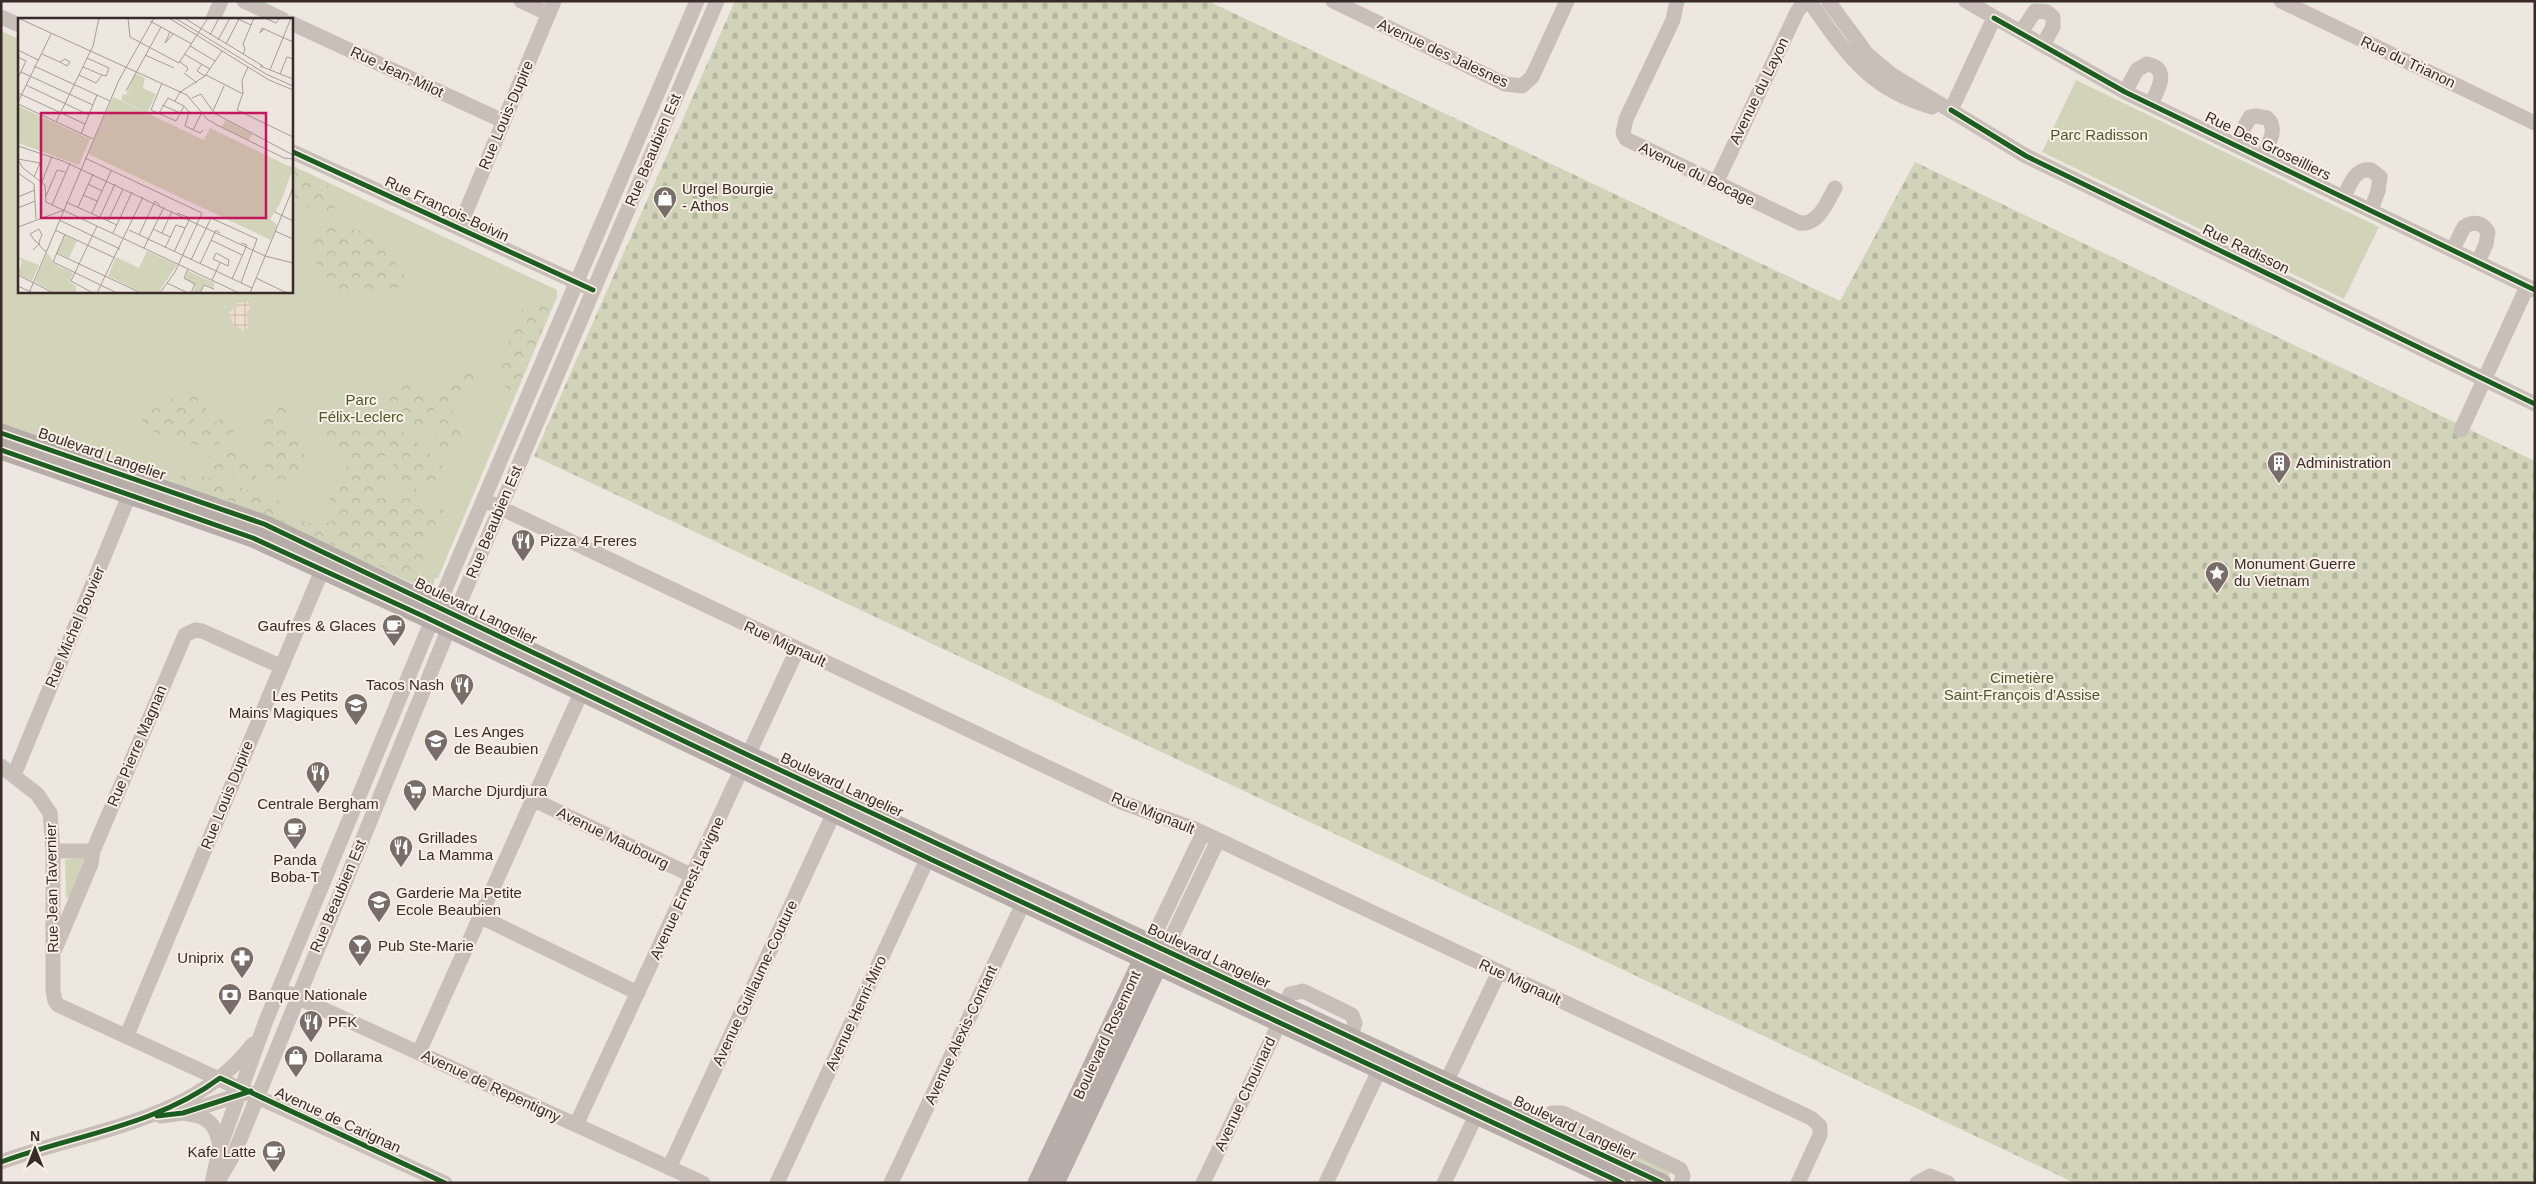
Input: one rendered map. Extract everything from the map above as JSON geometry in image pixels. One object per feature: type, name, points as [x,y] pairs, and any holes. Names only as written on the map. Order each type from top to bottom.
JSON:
[{"type":"main road","name":"Boulevard Langelier","points":[[1,433],[133,486]]},
{"type":"main road","name":"Boulevard Langelier","points":[[1,450],[264,524],[325,563],[443,617],[837,806],[1443,1089],[1622,1183]]},
{"type":"main road","name":"Boulevard Rosemont","points":[[1037,1183],[1155,954]]},
{"type":"main road","name":"Boulevard Rosemont","points":[[1055,1183],[1155,954]]},
{"type":"main road","name":"Boulevard Langelier","points":[[1283,1014],[1351,1036],[1384,1061]]},
{"type":"main road","name":"Boulevard Langelier","points":[[1480,1107],[1543,1127],[1662,1183]]},
{"type":"street","points":[[214,18],[222,1]]},
{"type":"street","points":[[244,1],[280,18]]},
{"type":"street","points":[[522,1],[551,8]]},
{"type":"street","name":"Rue Beaubien Est","points":[[212,1183],[220,1147],[296,997],[371,815],[484,500],[697,1]]},
{"type":"street","name":"Rue Beaubien Est","points":[[217,1183],[234,1154],[261,1034],[354,808],[443,617],[500,507],[717,1]]},
{"type":"street","name":"Avenue des Jalesnes","points":[[1332,1],[1505,84],[1522,86],[1532,77],[1567,1]]},
{"type":"street","name":"Avenue du Bocage","points":[[1677,1],[1673,20],[1626,119],[1623,133],[1634,144],[1800,223],[1806,224],[1817,218],[1835,188]]},
{"type":"street","name":"Avenue du Layon","points":[[1716,183],[1797,12],[1805,1]]},
{"type":"street","points":[[1809,1],[1849,56],[1874,79],[1904,97],[1951,110],[1994,18]]},
{"type":"street","name":"Rue Radisson","points":[[1828,1],[1876,63],[2026,156],[2535,404]]},
{"type":"street","name":"Rue Des Groseilliers","points":[[1966,1],[2044,45],[2083,70],[2125,92],[2531,288]]},
{"type":"street","name":"Rue du Trianon","points":[[2281,1],[2535,123]]},
{"type":"street","name":"Rue Louis-Dupire","points":[[459,228],[551,8]]},
{"type":"street","points":[[2021,32],[2035,12],[2043,10],[2051,14],[2054,21],[2053,27],[2044,45]]},
{"type":"street","points":[[1,17],[18,25]]},
{"type":"street","name":"Rue Jean-Milot","points":[[292,23],[503,121]]},
{"type":"street","points":[[2125,92],[2137,70],[2147,64],[2154,66],[2160,70],[2162,76],[2151,104]]},
{"type":"street","name":"Rue Des Groseilliers","points":[[2236,144],[2250,117],[2267,118],[2272,125],[2273,132],[2262,157]]},
{"type":"street","name":"Rue François-Boivin","points":[[292,151],[593,290]]},
{"type":"street","name":"Rue Des Groseilliers","points":[[2344,197],[2356,174],[2361,170],[2371,170],[2380,177],[2380,183],[2371,210]]},
{"type":"street","points":[[2452,249],[2464,227],[2474,223],[2480,224],[2488,232],[2488,238],[2478,262]]},
{"type":"street","points":[[2461,430],[2484,379],[2531,288]]},
{"type":"street","name":"Rue Michel Bouvier","points":[[7,771],[133,486]]},
{"type":"street","name":"Rue Mignault","points":[[484,500],[1121,802],[1203,833],[1811,1118],[1820,1126],[1818,1140],[1798,1183]]},
{"type":"street","name":"Rue Louis Dupire","points":[[127,1035],[280,666],[325,563]]},
{"type":"street","name":"Rue Pierre Magnan","points":[[53,955],[92,864],[93,851],[184,635],[195,630],[202,631],[280,666]]},
{"type":"street","name":"Avenue Ernest-Lavigne","points":[[576,1125],[797,650]]},
{"type":"street","points":[[419,1052],[585,686]]},
{"type":"street","name":"Rue Jean Tavernier","points":[[7,771],[37,794],[47,806],[53,823],[52,991],[55,1001]]},
{"type":"street","name":"Avenue Maubourg","points":[[534,800],[693,876]]},
{"type":"street","name":"Avenue Guillaume-Couture","points":[[669,1168],[837,806]]},
{"type":"street","points":[[354,808],[371,815]]},
{"type":"street","name":"Boulevard Rosemont","points":[[1155,954],[1203,833]]},
{"type":"street","name":"Boulevard Rosemont","points":[[1155,954],[1218,840]]},
{"type":"street","name":"Avenue Henri-Miro","points":[[776,1183],[931,850]]},
{"type":"street","points":[[53,851],[93,851]]},
{"type":"street","name":"Avenue Alexis-Contant","points":[[891,1183],[1027,895]]},
{"type":"street","points":[[309,915],[327,922]]},
{"type":"street","points":[[481,917],[638,993]]},
{"type":"street","points":[[1443,1089],[1499,972]]},
{"type":"street","name":"Avenue de Repentigny","points":[[279,989],[703,1183]]},
{"type":"street","name":"Avenue de Carignan","points":[[55,1001],[64,1007],[445,1183]]},
{"type":"street","name":"Avenue Chouinard","points":[[1204,1183],[1283,1014]]},
{"type":"street","name":"Rue Beaubien Est","points":[[147,1117],[195,1095],[220,1078],[243,1056],[261,1034]]},
{"type":"street","points":[[1326,1183],[1384,1061]]},
{"type":"street","points":[[1,1162],[147,1117],[183,1113],[248,1092]]},
{"type":"street","points":[[1444,1183],[1480,1107]]},
{"type":"street","points":[[183,1113],[201,1116],[212,1123],[218,1136],[220,1147]]},
{"type":"street","name":"Boulevard Langelier","points":[[1543,1127],[1552,1113],[1563,1113],[1680,1168],[1683,1176],[1682,1183]]},
{"type":"street","points":[[1921,1180],[1936,1177],[1948,1183]]},
{"type":"green space","name":"Cimetière Saint-François d'Assise","points":[[735,1],[1208,1],[1840,301],[1915,162],[2535,461],[2535,1183],[2075,1183],[534,456]]},
{"type":"green space","name":"Parc Félix-Leclerc","points":[[1,31],[18,39],[18,292],[292,292],[292,165],[557,290],[557,297],[438,578],[435,578],[432,590],[427,590],[271,519],[141,470],[1,423]]},
{"type":"green space","name":"Parc Radisson","points":[[2076,80],[2379,227],[2344,299],[2042,152]]},
{"type":"green space","points":[[292,169],[330,187],[339,197],[338,205],[331,210],[319,212],[292,197]]},
{"type":"green space","points":[[340,227],[371,232],[396,248],[391,258],[405,274],[392,297],[363,287],[339,293],[329,285],[314,258],[311,243],[315,233],[329,228]]},
{"type":"green space","points":[[549,307],[546,321],[516,392],[509,393],[500,379],[498,370],[503,349],[509,342],[515,317],[524,308]]},
{"type":"green space","points":[[467,368],[477,372],[477,380],[457,398],[452,414],[463,439],[456,451],[442,451],[437,448],[434,442],[436,403],[447,381],[457,372]]},
{"type":"green space","points":[[414,384],[427,390],[434,405],[434,423],[430,431],[406,426],[394,420],[386,413],[388,400],[406,385]]},
{"type":"green space","points":[[188,393],[201,397],[206,410],[191,423],[188,431],[205,429],[222,418],[230,417],[237,423],[233,433],[216,445],[195,445],[184,442],[176,446],[158,433],[142,428],[142,420],[157,406]]},
{"type":"green space","points":[[275,404],[283,404],[288,410],[291,431],[300,439],[304,450],[302,474],[294,479],[281,481],[268,473],[260,454],[262,434],[258,422],[260,414]]},
{"type":"green space","points":[[367,420],[382,422],[409,435],[453,475],[452,482],[443,487],[422,481],[398,485],[392,479],[394,467],[392,459],[383,456],[382,459],[386,482],[378,494],[380,499],[391,495],[398,499],[406,499],[414,488],[419,490],[428,503],[440,501],[445,506],[441,517],[424,541],[423,547],[430,559],[425,572],[430,581],[428,588],[271,517],[179,481],[180,477],[187,475],[226,483],[277,500],[289,513],[302,521],[314,524],[326,523],[337,517],[338,505],[328,498],[325,491],[353,460],[327,439],[321,429],[321,422]]},
{"type":"green space","points":[[244,444],[258,480],[255,484],[207,467],[202,463],[206,457]]},
{"type":"green space","points":[[83,857],[85,862],[71,897],[66,898],[65,860]]},
{"type":"green space","points":[[1563,1119],[1671,1170],[1669,1176],[1569,1129],[1570,1127],[1565,1124],[1564,1126],[1561,1125]]},
{"type":"shaded area","points":[[245,300],[251,305],[247,313],[248,328],[242,331],[241,328],[231,326],[233,323],[229,313],[236,306],[236,303],[243,303]]},
{"type":"cycle path","points":[[1994,18],[2125,92],[2535,290]]},
{"type":"cycle path","points":[[1951,110],[2026,156],[2535,404]]},
{"type":"cycle path","points":[[292,151],[593,290]]},
{"type":"cycle path","points":[[1,433],[264,524],[748,755],[1662,1183]]},
{"type":"cycle path","points":[[1,450],[253,538],[423,616],[928,858],[1622,1183]]},
{"type":"cycle path","points":[[1,1162],[142,1119],[169,1108],[220,1078],[445,1183]]},
{"type":"cycle path","points":[[157,1116],[183,1113],[251,1091]]},
{"type":"place","name":"Urgel Bourgie - Athos","points":[[665,219]]},
{"type":"place","name":"Administration","points":[[2279,484]]},
{"type":"place","name":"Pizza 4 Freres","points":[[523,562]]},
{"type":"place","name":"Monument Guerre du Vietnam","points":[[2217,594]]},
{"type":"place","name":"Gaufres & Glaces","points":[[394,647]]},
{"type":"place","name":"Tacos Nash","points":[[462,706]]},
{"type":"place","name":"Les Petits Mains Magiques","points":[[356,726]]},
{"type":"place","name":"Les Anges de Beaubien","points":[[436,762]]},
{"type":"place","name":"Centrale Bergham","points":[[318,794]]},
{"type":"place","name":"Marche Djurdjura","points":[[415,812]]},
{"type":"place","name":"Panda Boba-T","points":[[295,850]]},
{"type":"place","name":"Grillades La Mamma","points":[[401,868]]},
{"type":"place","name":"Garderie Ma Petite Ecole Beaubien","points":[[379,923]]},
{"type":"place","name":"Pub Ste-Marie","points":[[360,967]]},
{"type":"place","name":"Uniprix","points":[[242,979]]},
{"type":"place","name":"Banque Nationale","points":[[230,1016]]},
{"type":"place","name":"PFK","points":[[311,1043]]},
{"type":"place","name":"Dollarama","points":[[296,1078]]},
{"type":"place","name":"Kafe Latte","points":[[274,1173]]}]
